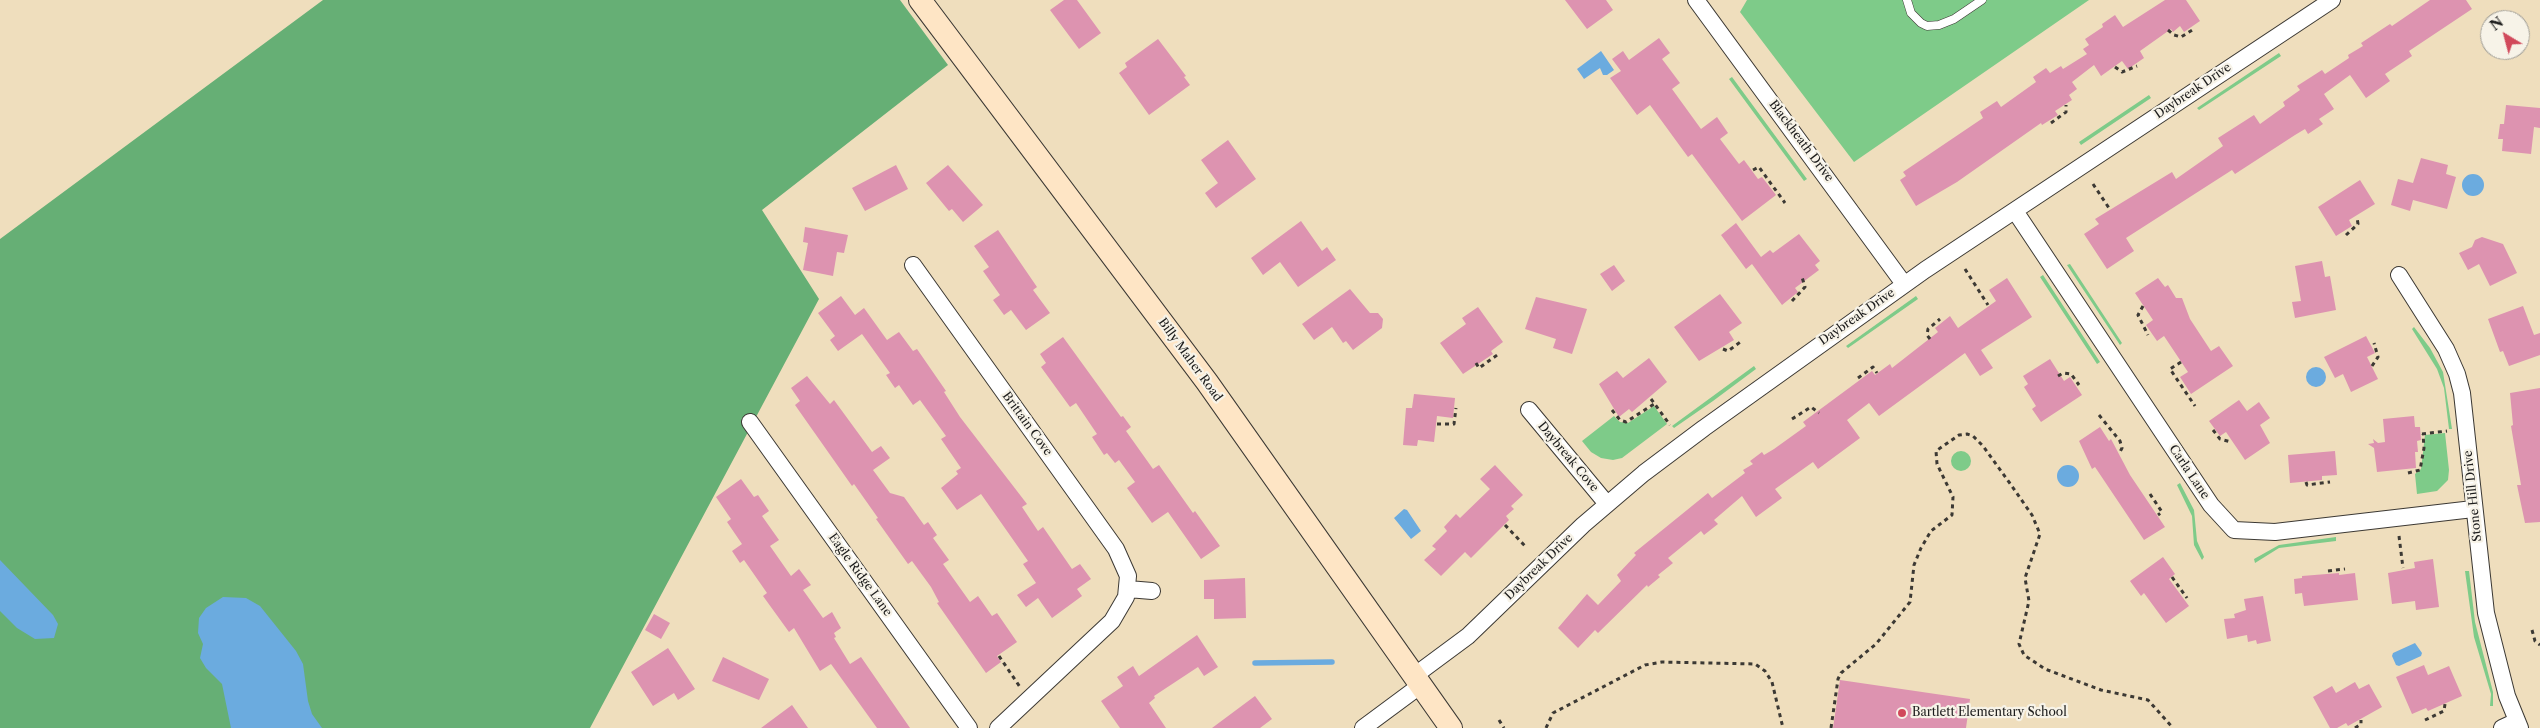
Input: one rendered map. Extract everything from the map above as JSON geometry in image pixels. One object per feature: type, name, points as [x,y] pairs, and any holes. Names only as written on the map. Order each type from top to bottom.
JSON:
[{"type":"main road","name":"Billy Maher Road","points":[[920,0],[1208,382],[1451,728]]},
{"type":"street","name":"Blackheath Drive","points":[[1696,0],[1904,284]]},
{"type":"street","name":"Daybreak Drive","points":[[1363,728],[1468,636],[1554,552],[1608,504],[1697,433],[1904,284],[2332,0]]},
{"type":"street","name":"Carla Lane","points":[[2015,211],[2211,505],[2234,530],[2275,532],[2473,509]]},
{"type":"street","name":"Brittain Cove","points":[[913,265],[1116,549],[1128,576],[1128,589]]},
{"type":"street","name":"Stone Hill Drive","points":[[2399,275],[2443,343],[2457,374],[2462,393],[2473,509],[2491,640],[2507,696],[2513,726]]},
{"type":"street","name":"Daybreak Cove","points":[[1529,410],[1608,504]]},
{"type":"street","name":"Eagle Ridge Lane","points":[[750,422],[969,728]]},
{"type":"street","points":[[998,728],[1112,621],[1123,604],[1128,589],[1152,592]]},
{"type":"lane","points":[[1907,0],[1911,13],[1927,26],[1939,25],[1954,19],[1982,0]]},
{"type":"path","points":[[2168,30],[2174,36],[2181,36],[2194,29]]},
{"type":"path","points":[[2115,67],[2122,72],[2137,66]]},
{"type":"path","points":[[2052,123],[2066,112],[2066,105]]},
{"type":"path","points":[[1752,170],[1758,167],[1785,203]]},
{"type":"path","points":[[2093,184],[2110,208]]},
{"type":"path","points":[[2346,235],[2358,224],[2357,217]]},
{"type":"path","points":[[1965,269],[1988,305]]},
{"type":"path","points":[[1792,301],[1804,291],[1806,284],[1802,277]]},
{"type":"path","points":[[2143,306],[2138,315],[2148,336]]},
{"type":"path","points":[[1930,340],[1927,335],[1928,329],[1940,319]]},
{"type":"path","points":[[1722,349],[1728,351],[1743,340]]},
{"type":"path","points":[[2372,366],[2378,357],[2374,343]]},
{"type":"path","points":[[1476,363],[1480,368],[1500,353]]},
{"type":"path","points":[[2181,362],[2170,369],[2195,406]]},
{"type":"path","points":[[1858,378],[1873,367],[1877,373]]},
{"type":"path","points":[[2058,376],[2063,373],[2072,374],[2079,385]]},
{"type":"path","points":[[1651,399],[1670,425]]},
{"type":"path","points":[[1612,410],[1620,420],[1626,422],[1654,404]]},
{"type":"path","points":[[1792,418],[1811,407],[1819,413]]},
{"type":"path","points":[[1437,424],[1454,424],[1456,408]]},
{"type":"path","points":[[2099,415],[2120,441],[2122,448],[2120,452]]},
{"type":"path","points":[[2213,430],[2220,438],[2231,442]]},
{"type":"path","points":[[2408,473],[2420,470],[2424,448],[2422,434],[2447,431]]},
{"type":"path","points":[[1831,728],[1838,679],[1841,673],[1876,644],[1910,602],[1914,565],[1920,548],[1931,532],[1952,515],[1953,497],[1937,464],[1936,451],[1959,435],[1967,434],[1973,436],[1983,446],[2038,526],[2040,540],[2028,562],[2025,578],[2029,601],[2019,644],[2024,655],[2045,669],[2101,690],[2148,700],[2174,728]]},
{"type":"path","points":[[2306,482],[2306,485],[2330,482]]},
{"type":"path","points":[[2150,494],[2162,512],[2158,515]]},
{"type":"path","points":[[1505,525],[1526,547]]},
{"type":"path","points":[[2399,536],[2403,568]]},
{"type":"path","points":[[2328,571],[2345,569]]},
{"type":"path","points":[[2172,577],[2187,598]]},
{"type":"path","points":[[2532,630],[2535,641],[2540,645]]},
{"type":"path","points":[[999,656],[1022,688]]},
{"type":"path","points":[[1546,728],[1553,713],[1645,665],[1662,662],[1756,664],[1765,671],[1772,682],[1783,728]]},
{"type":"path","points":[[2425,720],[2444,711],[2445,704]]},
{"type":"path","points":[[1499,720],[1504,728]]},
{"type":"path","points":[[2355,728],[2361,724],[2361,720]]},
{"type":"green space","points":[[323,0],[900,0],[948,65],[762,210],[819,299],[590,728],[0,728],[0,239]]},
{"type":"green space","points":[[1747,0],[2089,0],[1854,162],[1740,12]]},
{"type":"green space","points":[[2279,53],[2281,56],[2199,110],[2197,108]]},
{"type":"green space","points":[[1732,77],[1807,179],[1804,181],[1729,79]]},
{"type":"green space","points":[[2149,95],[2151,98],[2081,145],[2079,142]]},
{"type":"green space","points":[[2070,264],[2122,343],[2120,345],[2067,265]]},
{"type":"green space","points":[[2043,275],[2100,362],[2097,364],[2040,277]]},
{"type":"green space","points":[[1916,296],[1918,299],[1848,348],[1846,346]]},
{"type":"green space","points":[[2414,327],[2430,348],[2443,372],[2452,429],[2449,429],[2444,388],[2437,369],[2412,329]]},
{"type":"green space","points":[[1754,366],[1756,369],[1713,401],[1674,428],[1672,426]]},
{"type":"green space","points":[[1654,406],[1667,424],[1622,458],[1613,460],[1601,458],[1591,452],[1582,441],[1614,416],[1620,422],[1628,423]]},
{"type":"green space","points":[[2445,433],[2449,470],[2448,480],[2437,491],[2417,494],[2415,474],[2421,469],[2425,435]]},
{"type":"green space","points":[[1961,451],[1968,454],[1971,461],[1968,468],[1961,471],[1954,468],[1951,461],[1954,454]]},
{"type":"green space","points":[[2180,483],[2194,510],[2197,541],[2204,557],[2202,560],[2194,545],[2192,516],[2177,485]]},
{"type":"green space","points":[[2336,537],[2336,541],[2279,548],[2255,563],[2254,559],[2279,545]]},
{"type":"green space","points":[[2465,571],[2469,571],[2475,622],[2493,692],[2493,706],[2490,706],[2491,694],[2474,637]]},
{"type":"water","points":[[1601,51],[1614,70],[1607,75],[1603,75],[1600,68],[1584,79],[1577,69]]},
{"type":"water","points":[[2473,174],[2481,177],[2484,185],[2481,193],[2473,196],[2465,193],[2462,185],[2465,177]]},
{"type":"water","points":[[2316,367],[2323,370],[2326,377],[2323,384],[2316,387],[2309,384],[2306,377],[2309,370]]},
{"type":"water","points":[[2068,465],[2076,468],[2079,476],[2076,484],[2068,487],[2060,484],[2057,476],[2060,468]]},
{"type":"water","points":[[1404,509],[1407,510],[1421,531],[1411,539],[1394,518]]},
{"type":"water","points":[[0,560],[53,615],[58,624],[54,638],[35,639],[17,628],[0,611]]},
{"type":"water","points":[[223,597],[246,598],[260,606],[296,651],[303,664],[308,701],[312,714],[322,728],[231,728],[222,684],[206,668],[200,658],[203,644],[198,633],[199,618],[206,608]]},
{"type":"water","points":[[2415,643],[2422,653],[2421,656],[2399,666],[2396,665],[2392,656],[2393,653]]},
{"type":"building","points":[[1064,0],[1077,0],[1101,33],[1079,49],[1050,10]]},
{"type":"building","points":[[1565,0],[1606,0],[1613,10],[1587,29]]},
{"type":"building","points":[[2165,0],[2186,0],[2200,21],[2184,32],[2180,26],[2173,32],[2171,29],[2140,51],[2144,58],[2128,69],[2122,61],[2101,76],[2094,65],[2072,82],[2077,89],[2069,95],[2072,100],[2055,111],[2058,115],[2042,125],[2041,123],[1957,182],[1916,206],[1900,180],[1906,176],[1903,172],[1983,118],[1980,112],[1997,101],[2001,107],[2036,82],[2033,77],[2046,68],[2050,73],[2061,66],[2063,69],[2087,54],[2083,49],[2089,45],[2085,39],[2103,27],[2102,24],[2115,15],[2123,27]]},
{"type":"building","points":[[2430,0],[2466,0],[2472,9],[2409,51],[2412,56],[2385,74],[2390,81],[2366,98],[2350,75],[2324,94],[2334,109],[2319,119],[2323,124],[2308,134],[2305,129],[2235,174],[2232,170],[2126,238],[2134,251],[2107,269],[2084,234],[2099,224],[2095,219],[2172,172],[2176,179],[2223,146],[2218,138],[2254,115],[2260,124],[2285,106],[2283,102],[2300,90],[2297,86],[2322,70],[2325,74],[2349,58],[2348,55],[2363,46],[2361,43],[2390,24],[2392,26]]},
{"type":"building","points":[[1659,38],[1670,53],[1662,59],[1680,83],[1672,89],[1701,129],[1717,117],[1728,133],[1720,139],[1739,164],[1744,160],[1758,179],[1762,177],[1776,195],[1742,221],[1692,154],[1688,157],[1650,105],[1637,115],[1610,78],[1621,71],[1612,59],[1623,51],[1629,60]]},
{"type":"building","points":[[1158,39],[1186,76],[1184,77],[1190,85],[1149,115],[1119,73],[1127,67],[1125,63]]},
{"type":"building","points":[[2506,105],[2540,108],[2540,128],[2534,127],[2531,154],[2502,151],[2503,139],[2498,139],[2500,124],[2504,124]]},
{"type":"building","points":[[1228,140],[1256,179],[1216,208],[1205,193],[1218,183],[1201,160]]},
{"type":"building","points":[[2421,158],[2448,165],[2446,174],[2456,177],[2447,209],[2413,200],[2410,211],[2391,205],[2398,179],[2413,183]]},
{"type":"building","points":[[896,165],[908,189],[865,211],[852,188]]},
{"type":"building","points":[[948,165],[983,205],[963,222],[952,209],[949,211],[926,183]]},
{"type":"building","points":[[2360,180],[2375,204],[2349,220],[2352,226],[2336,236],[2318,207]]},
{"type":"building","points":[[1301,221],[1322,251],[1327,247],[1336,260],[1298,287],[1280,262],[1263,275],[1251,258]]},
{"type":"building","points":[[1736,223],[1761,257],[1770,250],[1773,253],[1799,234],[1820,261],[1815,265],[1819,270],[1795,288],[1798,292],[1782,305],[1752,264],[1746,269],[1721,235]]},
{"type":"building","points":[[805,227],[848,235],[844,253],[837,252],[833,276],[803,270],[808,243],[803,242]]},
{"type":"building","points":[[998,230],[1037,287],[1033,290],[1050,313],[1026,330],[1011,310],[1004,315],[993,300],[1000,295],[983,271],[989,267],[974,246]]},
{"type":"building","points":[[2482,237],[2503,244],[2517,273],[2490,286],[2479,264],[2468,270],[2459,253],[2472,247],[2475,240]]},
{"type":"building","points":[[2322,261],[2325,277],[2330,276],[2336,310],[2295,318],[2292,302],[2301,301],[2295,266]]},
{"type":"building","points":[[1614,265],[1625,281],[1612,291],[1600,274]]},
{"type":"building","points":[[2007,278],[2032,317],[1981,350],[1993,368],[1980,376],[1965,353],[1879,416],[1869,403],[1847,420],[1860,438],[1818,469],[1813,462],[1775,489],[1782,498],[1756,517],[1742,496],[1714,520],[1718,524],[1704,535],[1701,531],[1668,558],[1673,563],[1658,575],[1660,577],[1648,587],[1647,585],[1598,633],[1595,630],[1578,648],[1558,628],[1587,594],[1598,605],[1621,581],[1617,575],[1636,555],[1634,553],[1708,493],[1712,498],[1745,473],[1743,470],[1753,464],[1750,461],[1762,452],[1764,455],[1774,449],[1806,426],[1803,422],[1872,371],[1875,375],[1890,364],[1892,368],[1938,332],[1935,328],[1950,316],[1958,328],[1996,301],[1989,290]]},
{"type":"building","points":[[2158,278],[2165,287],[2168,285],[2176,298],[2182,298],[2190,319],[2211,351],[2219,346],[2233,366],[2191,394],[2180,377],[2188,372],[2164,336],[2157,341],[2146,325],[2153,320],[2135,293]]},
{"type":"building","points":[[1350,289],[1370,313],[1378,313],[1383,319],[1382,328],[1353,350],[1346,341],[1343,343],[1332,327],[1314,340],[1302,324]]},
{"type":"building","points":[[1720,294],[1742,323],[1729,332],[1734,340],[1699,361],[1674,327]]},
{"type":"building","points":[[841,296],[855,315],[864,308],[887,340],[899,332],[913,351],[917,349],[946,391],[944,392],[960,417],[1027,504],[1022,507],[1038,531],[1043,527],[1072,569],[1080,564],[1091,579],[1077,589],[1082,596],[1052,618],[1038,598],[1026,607],[1017,595],[1036,583],[1023,564],[1028,561],[981,494],[957,510],[941,488],[958,474],[956,471],[961,468],[941,439],[946,436],[920,400],[913,405],[899,385],[895,388],[886,375],[890,373],[862,334],[838,351],[830,340],[835,336],[818,313]]},
{"type":"building","points":[[1536,297],[1587,309],[1572,354],[1553,348],[1556,339],[1525,329]]},
{"type":"building","points":[[2523,306],[2534,335],[2540,333],[2540,355],[2509,366],[2503,351],[2500,352],[2488,319]]},
{"type":"building","points":[[1478,307],[1503,342],[1491,351],[1493,354],[1463,374],[1440,343],[1466,324],[1462,318]]},
{"type":"building","points":[[2366,336],[2375,353],[2367,357],[2378,379],[2351,392],[2343,374],[2335,378],[2324,357]]},
{"type":"building","points":[[1063,337],[1121,417],[1123,416],[1131,427],[1126,431],[1153,469],[1159,465],[1193,513],[1195,511],[1220,546],[1201,559],[1168,512],[1152,523],[1127,488],[1135,482],[1119,460],[1115,463],[1107,453],[1104,455],[1092,437],[1097,434],[1076,403],[1070,407],[1041,367],[1046,363],[1040,354]]},
{"type":"building","points":[[1649,358],[1667,382],[1632,412],[1629,409],[1619,417],[1599,384],[1617,371],[1623,378]]},
{"type":"building","points":[[2050,359],[2064,381],[2070,377],[2082,395],[2041,422],[2032,409],[2036,406],[2024,387],[2028,384],[2023,376]]},
{"type":"building","points":[[807,376],[830,404],[834,400],[872,452],[881,446],[890,458],[873,470],[890,493],[904,497],[924,525],[928,522],[937,535],[933,538],[949,560],[943,564],[970,602],[978,596],[992,616],[997,613],[1017,642],[997,656],[1001,662],[986,673],[937,603],[939,602],[931,587],[912,561],[908,564],[854,484],[852,486],[795,405],[800,401],[791,388]]},
{"type":"building","points":[[2540,388],[2540,522],[2525,523],[2517,485],[2521,485],[2511,426],[2513,425],[2510,393]]},
{"type":"building","points":[[1414,394],[1455,398],[1453,418],[1437,416],[1434,442],[1418,440],[1417,446],[1403,445],[1406,408],[1412,408]]},
{"type":"building","points":[[2239,400],[2247,411],[2259,402],[2270,418],[2260,425],[2270,443],[2245,460],[2226,432],[2220,436],[2209,421]]},
{"type":"building","points":[[2414,416],[2415,427],[2420,427],[2421,440],[2417,441],[2418,452],[2415,452],[2416,468],[2377,472],[2374,448],[2368,444],[2374,443],[2373,439],[2378,443],[2385,442],[2383,419]]},
{"type":"building","points":[[2100,427],[2109,441],[2111,439],[2130,475],[2165,527],[2144,540],[2095,467],[2092,469],[2079,441]]},
{"type":"building","points":[[2335,451],[2337,475],[2322,476],[2322,480],[2290,483],[2288,455]]},
{"type":"building","points":[[1495,465],[1523,495],[1511,506],[1514,509],[1506,516],[1509,520],[1471,558],[1465,552],[1441,576],[1424,560],[1436,549],[1432,546],[1447,531],[1444,527],[1456,514],[1460,518],[1490,489],[1480,479]]},
{"type":"building","points":[[741,479],[754,497],[758,495],[769,511],[762,516],[779,540],[770,546],[791,576],[799,569],[811,585],[803,590],[823,618],[832,612],[841,628],[834,633],[836,637],[834,638],[850,664],[861,657],[910,728],[877,728],[831,664],[820,671],[794,628],[789,632],[763,596],[767,593],[744,560],[740,563],[732,551],[742,544],[727,522],[731,519],[716,497]]},
{"type":"building","points":[[2163,557],[2175,574],[2169,579],[2189,606],[2166,623],[2144,593],[2141,596],[2130,581]]},
{"type":"building","points":[[2433,559],[2439,607],[2416,610],[2415,601],[2392,604],[2388,573],[2415,568],[2414,562]]},
{"type":"building","points":[[2339,573],[2339,575],[2355,573],[2358,600],[2304,606],[2302,593],[2295,594],[2294,579],[2302,578],[2302,576]]},
{"type":"building","points":[[1245,578],[1246,618],[1214,619],[1214,599],[1204,599],[1204,580]]},
{"type":"building","points":[[2263,596],[2271,641],[2257,644],[2256,640],[2248,642],[2247,635],[2227,639],[2224,619],[2235,618],[2234,614],[2246,610],[2244,599]]},
{"type":"building","points":[[654,614],[670,623],[661,639],[645,630]]},
{"type":"building","points":[[1197,635],[1218,667],[1204,676],[1198,667],[1154,696],[1155,698],[1149,703],[1166,728],[1120,728],[1101,701],[1123,686],[1117,677],[1133,666],[1139,676]]},
{"type":"building","points":[[668,648],[695,689],[678,700],[674,693],[653,706],[631,672]]},
{"type":"building","points":[[723,657],[769,679],[759,700],[712,681]]},
{"type":"building","points":[[2424,665],[2428,675],[2449,666],[2462,696],[2428,711],[2426,708],[2412,714],[2396,677]]},
{"type":"building","name":"Bartlett Elementary School","points":[[1840,680],[1970,699],[1966,728],[1833,728]]},
{"type":"building","points":[[2355,682],[2359,689],[2369,684],[2382,707],[2348,726],[2346,723],[2337,728],[2330,728],[2313,697],[2332,686],[2336,693]]},
{"type":"building","points":[[1255,696],[1272,719],[1260,728],[1212,728]]},
{"type":"building","points":[[792,705],[808,728],[761,728]]},
{"type":"waterway","points":[[1255,663],[1332,662]]},
{"type":"place","name":"Bartlett Elementary School","points":[[1902,713]]}]
